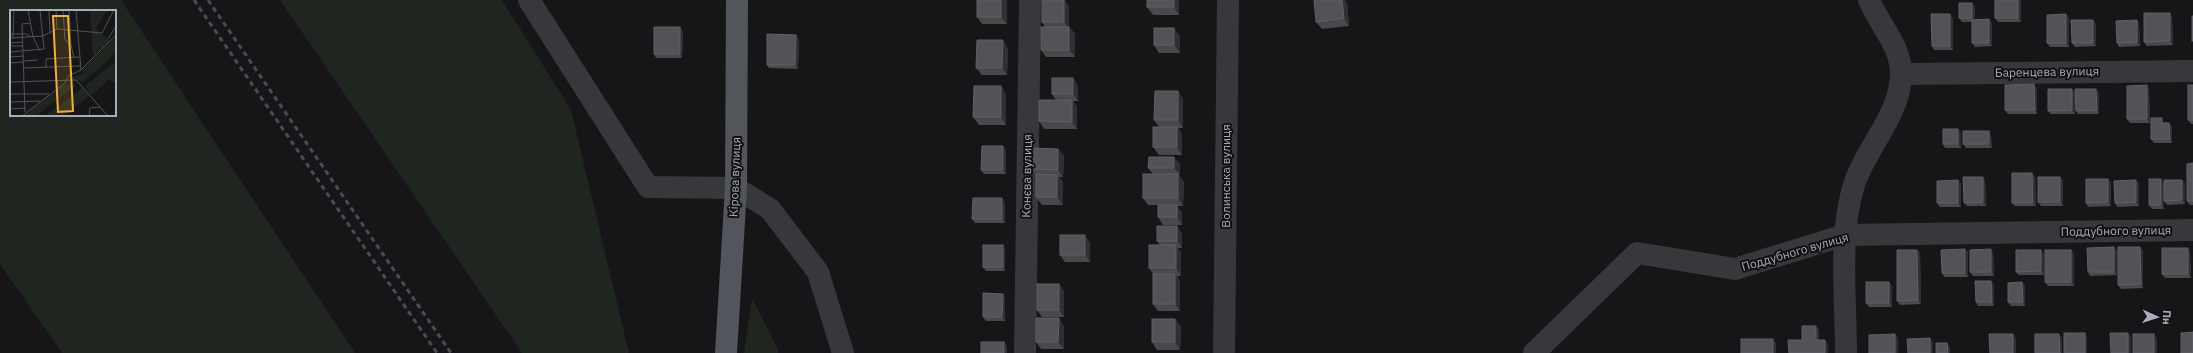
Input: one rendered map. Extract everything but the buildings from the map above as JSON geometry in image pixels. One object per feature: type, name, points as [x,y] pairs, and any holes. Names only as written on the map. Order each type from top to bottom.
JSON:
[{"type":"main road","name":"Кірова вулиця","points":[[726,353],[736,188],[737,0]]},
{"type":"street","points":[[529,0],[648,187],[736,188],[770,208],[818,272],[843,353]]},
{"type":"street","name":"Конєва вулиця","points":[[1025,353],[1030,0]]},
{"type":"street","name":"Волинська вулиця","points":[[1224,353],[1228,0]]},
{"type":"street","points":[[1846,353],[1845,235],[1848,209],[1855,181],[1891,112],[1899,91],[1901,74],[1900,60],[1895,46],[1869,0]]},
{"type":"street","name":"Баренцева вулиця","points":[[1901,74],[2193,71]]},
{"type":"street","name":"Поддубного вулиця","points":[[1534,353],[1637,253],[1735,269],[1845,235],[2193,230]]},
{"type":"shaded area","points":[[0,0],[121,0],[355,353],[62,353],[0,264]]},
{"type":"shaded area","points":[[280,0],[502,0],[571,110],[629,353],[522,353]]},
{"type":"shaded area","points":[[752,298],[778,349],[778,353],[744,353]]},
{"type":"railway","points":[[194,0],[437,353]]},
{"type":"railway","points":[[208,0],[451,353]]}]
